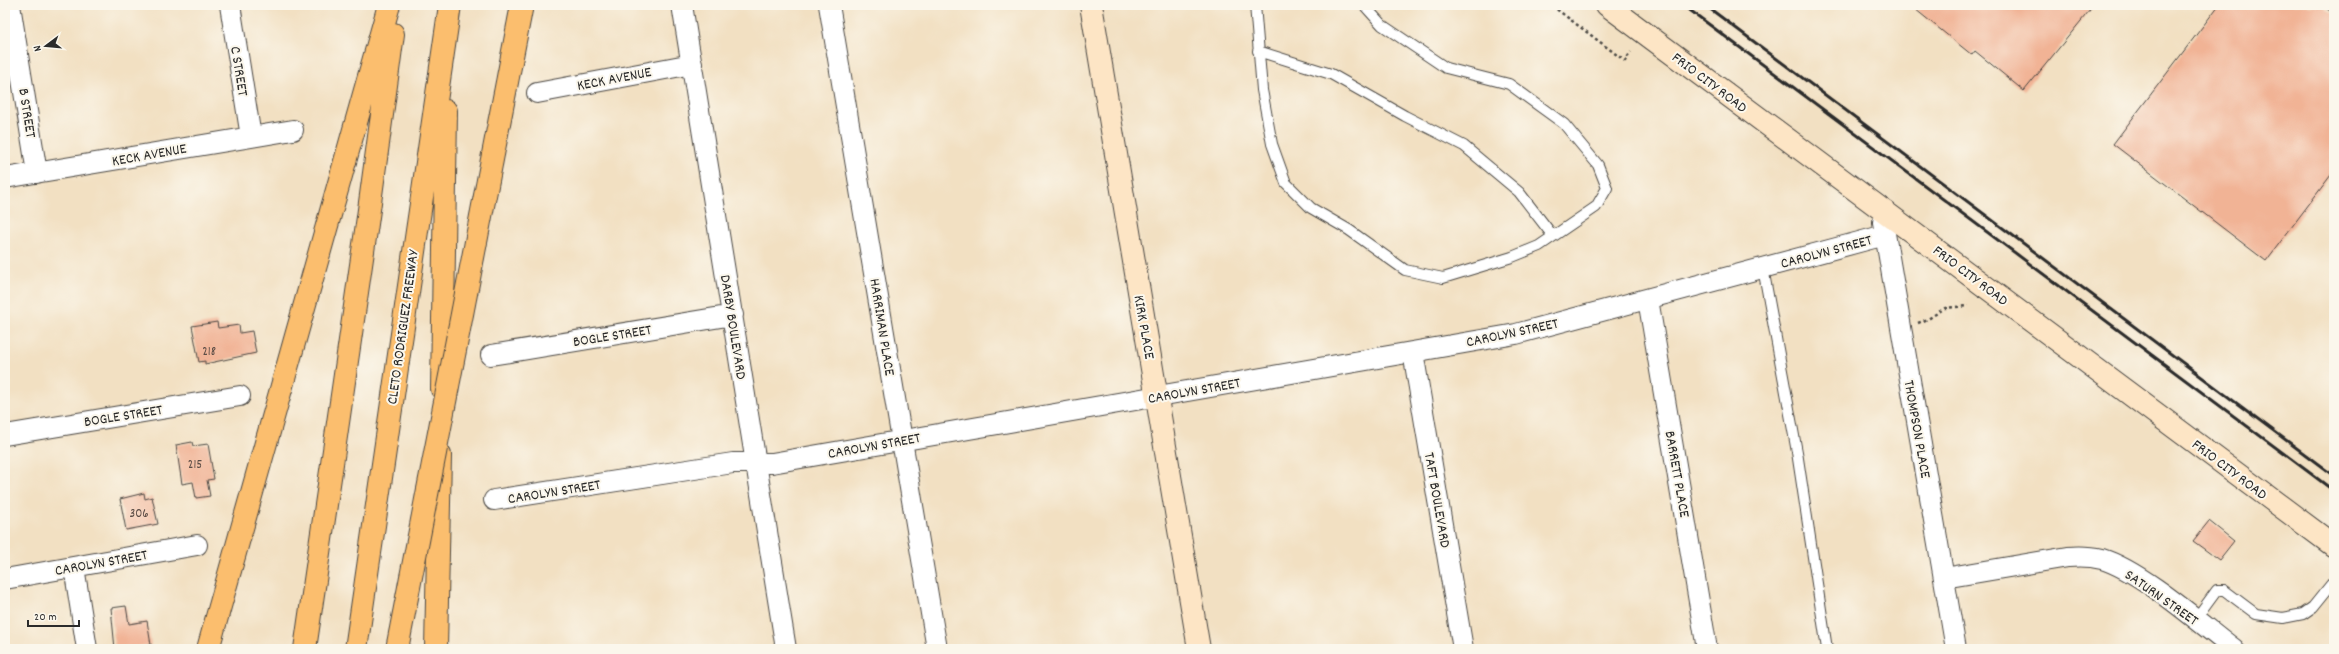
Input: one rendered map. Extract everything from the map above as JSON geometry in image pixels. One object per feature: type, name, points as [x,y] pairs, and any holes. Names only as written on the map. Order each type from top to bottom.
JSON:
[{"type":"highway","points":[[208,649],[389,5]]},
{"type":"highway","points":[[305,649],[368,217],[397,5]]},
{"type":"highway","points":[[397,649],[522,5]]},
{"type":"highway","points":[[436,649],[449,14]]},
{"type":"highway","name":"CLETO RODRIGUEZ FREEWAY","points":[[356,649],[449,14]]},
{"type":"main road","name":"KIRK PLACE","points":[[1091,5],[1199,649]]},
{"type":"main road","name":"FRIO CITY ROAD","points":[[1607,5],[2334,546]]},
{"type":"street","name":"B STREET","points":[[10,5],[37,173]]},
{"type":"street","name":"C STREET","points":[[230,5],[251,137]]},
{"type":"street","name":"DARBY BOULEVARD","points":[[682,5],[733,315],[754,463],[786,649]]},
{"type":"street","name":"HARRIMAN PLACE","points":[[829,5],[937,649]]},
{"type":"street","name":"KECK AVENUE","points":[[537,93],[692,64]]},
{"type":"street","name":"KECK AVENUE","points":[[5,178],[294,130]]},
{"type":"street","name":"THOMPSON PLACE","points":[[1880,208],[1956,649]]},
{"type":"street","name":"CAROLYN STREET","points":[[494,500],[733,463],[772,463],[1516,334],[1885,235]]},
{"type":"street","name":"BARRETT PLACE","points":[[1648,299],[1707,649]]},
{"type":"street","name":"BOGLE STREET","points":[[491,355],[733,315]]},
{"type":"street","name":"TAFT BOULEVARD","points":[[1413,352],[1463,649]]},
{"type":"street","name":"BOGLE STREET","points":[[5,435],[240,396]]},
{"type":"street","name":"CAROLYN STREET","points":[[5,579],[198,545]]},
{"type":"street","name":"SATURN STREET","points":[[1944,578],[2068,557],[2086,556],[2103,559],[2134,575],[2234,649]]},
{"type":"street","points":[[74,567],[87,649]]},
{"type":"lane","points":[[1255,5],[1262,90],[1272,144],[1286,183],[1311,208],[1349,230],[1405,270],[1443,278],[1512,257],[1539,246],[1596,207],[1607,188],[1598,165],[1564,124],[1509,84],[1446,68],[1382,25],[1364,5]]},
{"type":"lane","points":[[1258,51],[1331,74],[1405,116],[1464,146],[1519,192],[1553,236]]},
{"type":"lane","points":[[1763,268],[1797,452],[1827,649]]},
{"type":"lane","points":[[2195,620],[2216,590],[2224,590],[2256,614],[2272,618],[2295,616],[2312,607],[2334,581]]},
{"type":"path","points":[[1557,5],[1555,8],[1625,61],[1631,52]]},
{"type":"path","points":[[1916,324],[1928,320],[1945,308],[1968,306]]},
{"type":"building","points":[[1910,5],[2094,5],[2024,91],[1975,51],[1972,55]]},
{"type":"building","points":[[2219,5],[2322,5],[2334,14],[2334,171],[2266,261],[2113,144]]},
{"type":"building","points":[[217,322],[218,328],[239,325],[240,333],[252,331],[256,353],[205,364],[205,361],[199,362],[192,326]]},
{"type":"building","points":[[192,442],[193,446],[208,444],[214,479],[207,480],[210,496],[196,498],[193,482],[182,484],[176,445]]},
{"type":"building","points":[[144,493],[145,499],[152,497],[158,524],[126,530],[120,499]]},
{"type":"building","points":[[2209,521],[2234,541],[2219,560],[2193,541]]},
{"type":"building","points":[[126,606],[129,624],[147,621],[151,645],[115,649],[111,608]]},
{"type":"railway","points":[[1683,5],[2334,491]]},
{"type":"railway","points":[[1705,5],[2334,476]]}]
